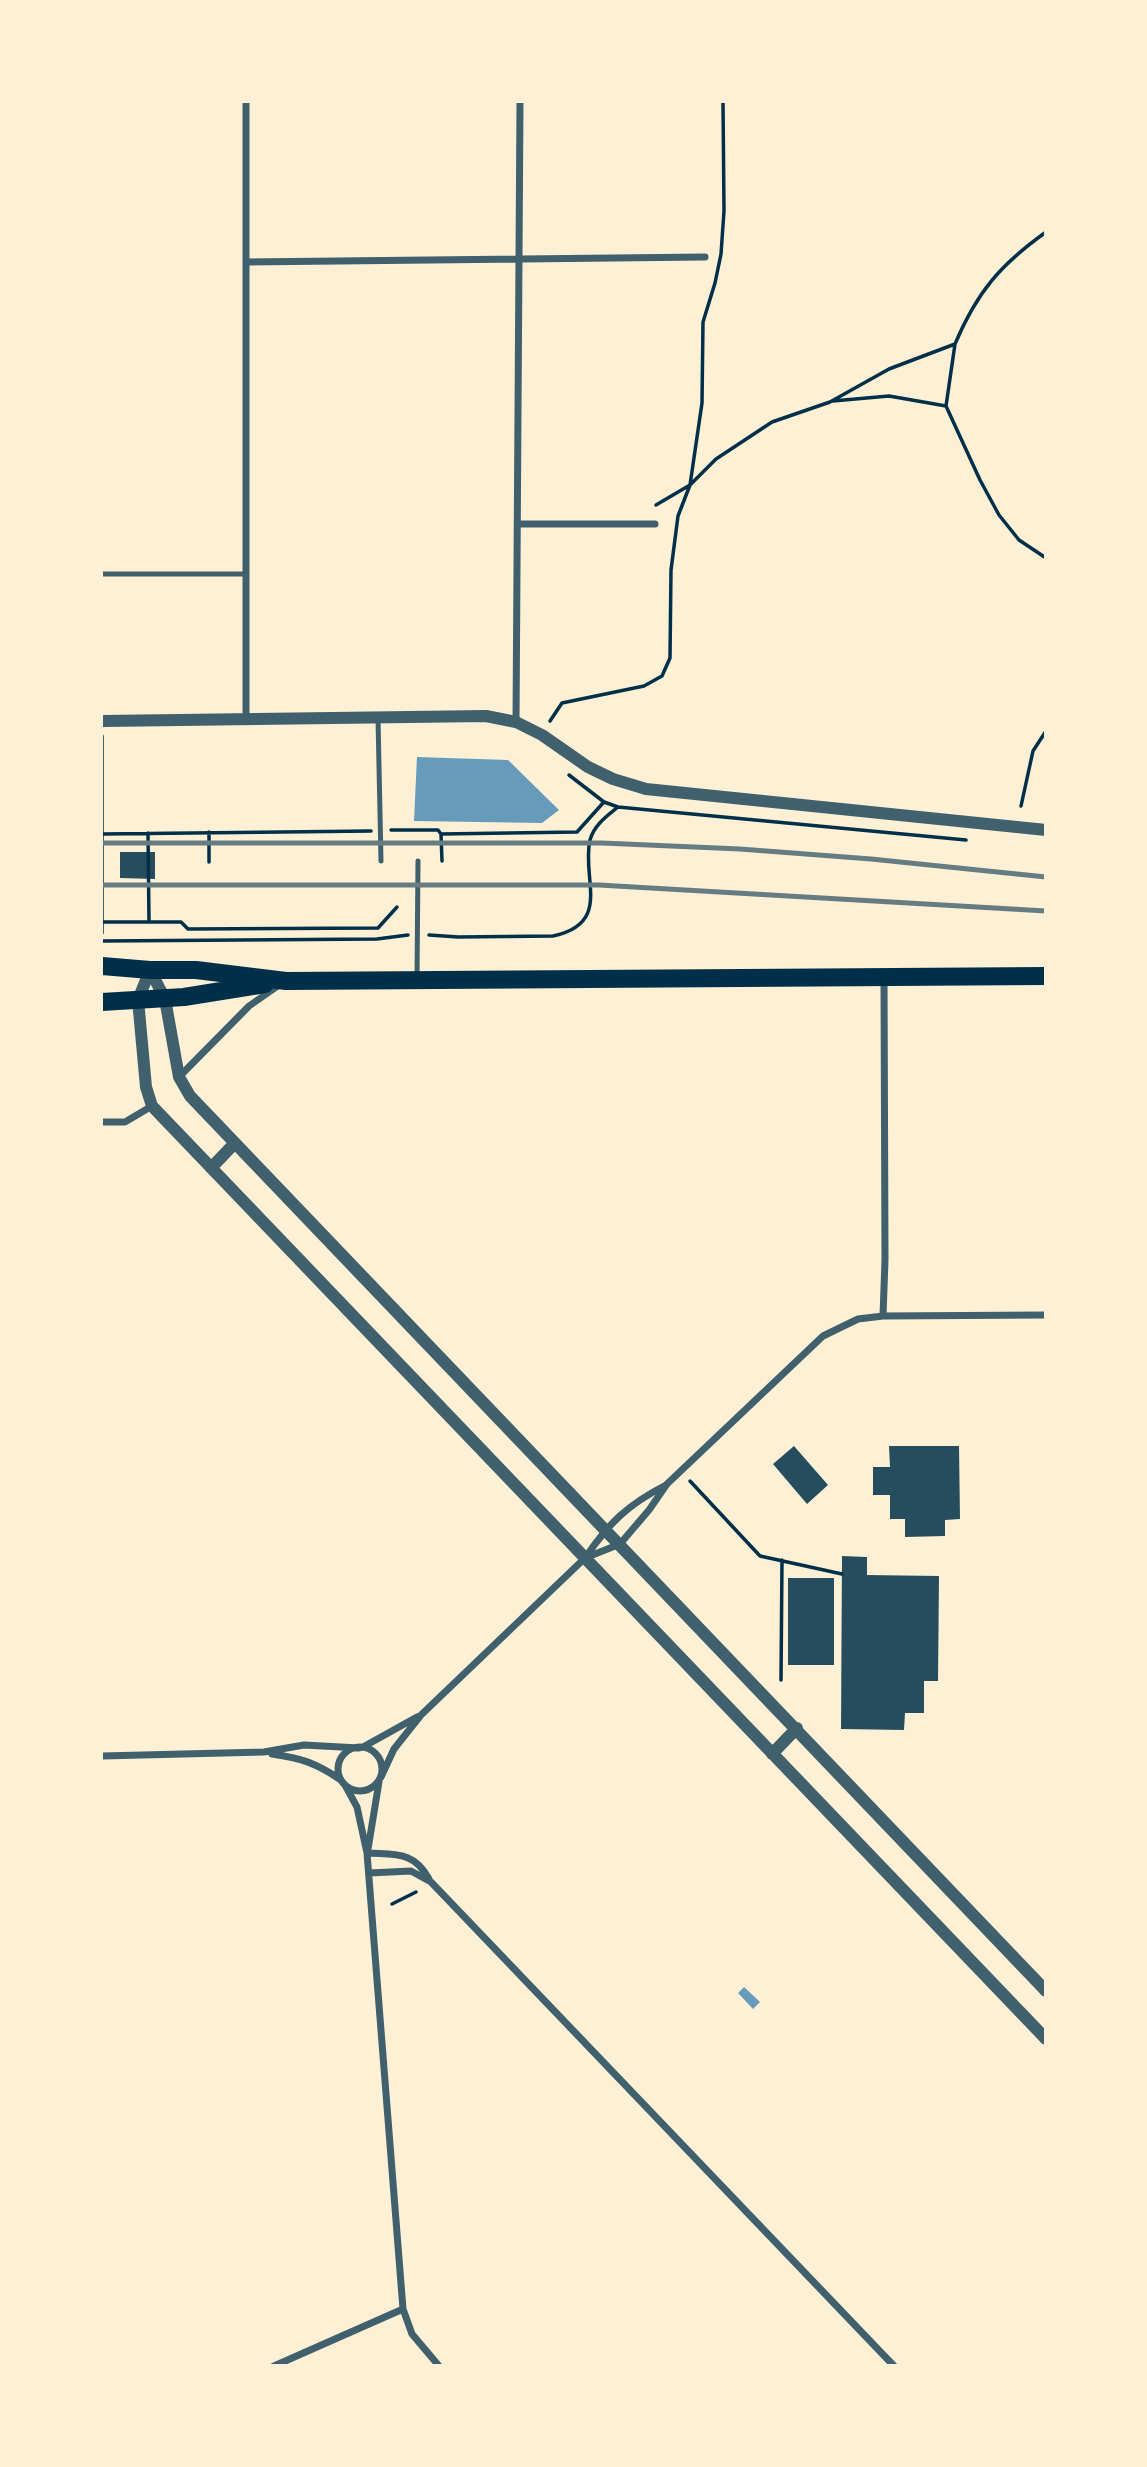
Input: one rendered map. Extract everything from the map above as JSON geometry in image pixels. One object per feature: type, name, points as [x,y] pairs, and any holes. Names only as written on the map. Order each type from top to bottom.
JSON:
[{"type":"main road","points":[[102,966],[196,970],[286,981],[1045,976]]},
{"type":"main road","points":[[102,1002],[165,999],[286,981]]},
{"type":"street","points":[[246,102],[246,721]]},
{"type":"street","points":[[516,722],[520,102]]},
{"type":"street","points":[[246,262],[705,257]]},
{"type":"street","points":[[518,524],[655,524]]},
{"type":"street","points":[[102,721],[486,716],[516,722],[542,734],[596,771],[646,789],[1045,830]]},
{"type":"street","points":[[150,970],[165,999],[179,1077],[190,1096],[797,1728],[1045,1991]]},
{"type":"street","points":[[150,970],[138,1000],[146,1087],[152,1106],[1045,2039]]},
{"type":"street","points":[[883,1316],[884,977]]},
{"type":"street","points":[[179,1077],[249,1006],[286,981]]},
{"type":"street","points":[[102,1122],[125,1122],[152,1106]]},
{"type":"street","points":[[211,1168],[234,1143]]},
{"type":"street","points":[[585,1558],[620,1544],[667,1484],[823,1336],[858,1319],[883,1316],[1045,1315]]},
{"type":"street","points":[[264,1752],[302,1758],[320,1766],[357,1791],[370,1789],[380,1778],[394,1749],[421,1715],[585,1558],[605,1529],[642,1497],[667,1484]]},
{"type":"street","points":[[421,1715],[346,1754],[341,1759],[339,1774],[357,1807],[368,1853],[403,2309],[412,2334],[439,2365]]},
{"type":"street","points":[[772,1754],[797,1728]]},
{"type":"street","points":[[102,1756],[264,1752],[304,1745],[361,1748],[379,1758],[382,1770],[368,1853]]},
{"type":"street","points":[[368,1853],[401,1855],[422,1865],[431,1882],[894,2365]]},
{"type":"street","points":[[369,1873],[411,1871],[431,1882]]},
{"type":"street","points":[[274,2365],[403,2309]]},
{"type":"lane","points":[[102,575],[245,574]]},
{"type":"lane","points":[[378,718],[381,861]]},
{"type":"lane","points":[[417,981],[418,861]]},
{"type":"path","points":[[554,713],[562,703],[644,687],[662,676],[670,658],[671,570],[678,516],[690,485],[702,404],[703,322],[721,254],[724,211],[723,102]]},
{"type":"path","points":[[1045,232],[1017,253],[988,283],[965,322],[955,344],[946,406],[999,515],[1019,540],[1045,558]]},
{"type":"path","points":[[656,505],[690,485],[716,459],[772,422],[830,402],[889,369],[955,344]]},
{"type":"path","points":[[830,402],[889,396],[946,406]]},
{"type":"path","points":[[102,721],[102,933]]},
{"type":"path","points":[[1021,806],[1033,751],[1045,731]]},
{"type":"path","points":[[441,834],[577,832],[604,802]]},
{"type":"path","points":[[389,830],[438,830],[441,834],[442,861]]},
{"type":"path","points":[[103,834],[371,831]]},
{"type":"path","points":[[209,832],[209,862]]},
{"type":"path","points":[[148,833],[149,922]]},
{"type":"path","points":[[103,922],[181,922],[188,929],[378,928],[397,907]]},
{"type":"path","points":[[102,941],[166,941]]},
{"type":"path","points":[[681,1471],[760,1556],[842,1574]]},
{"type":"path","points":[[781,1680],[782,1559]]},
{"type":"path","points":[[391,1904],[416,1892]]},
{"type":"water","points":[[417,757],[508,760],[559,810],[542,823],[414,821]]},
{"type":"water","points":[[744,1987],[760,2002],[753,2009],[738,1993]]},
{"type":"building","points":[[120,852],[155,852],[155,879],[120,878]]},
{"type":"building","points":[[794,1446],[828,1485],[807,1504],[773,1464]]},
{"type":"building","points":[[889,1446],[959,1446],[960,1519],[945,1520],[945,1536],[905,1537],[905,1519],[890,1519],[890,1495],[873,1495],[873,1467],[890,1467]]},
{"type":"building","points":[[842,1556],[867,1557],[867,1575],[939,1576],[938,1681],[924,1681],[924,1713],[905,1713],[904,1730],[841,1729]]},
{"type":"building","points":[[788,1578],[834,1578],[834,1665],[788,1665]]},
{"type":"railway","points":[[102,843],[602,843],[740,849],[871,859],[1046,877]]},
{"type":"railway","points":[[102,885],[599,885],[1046,911]]}]
